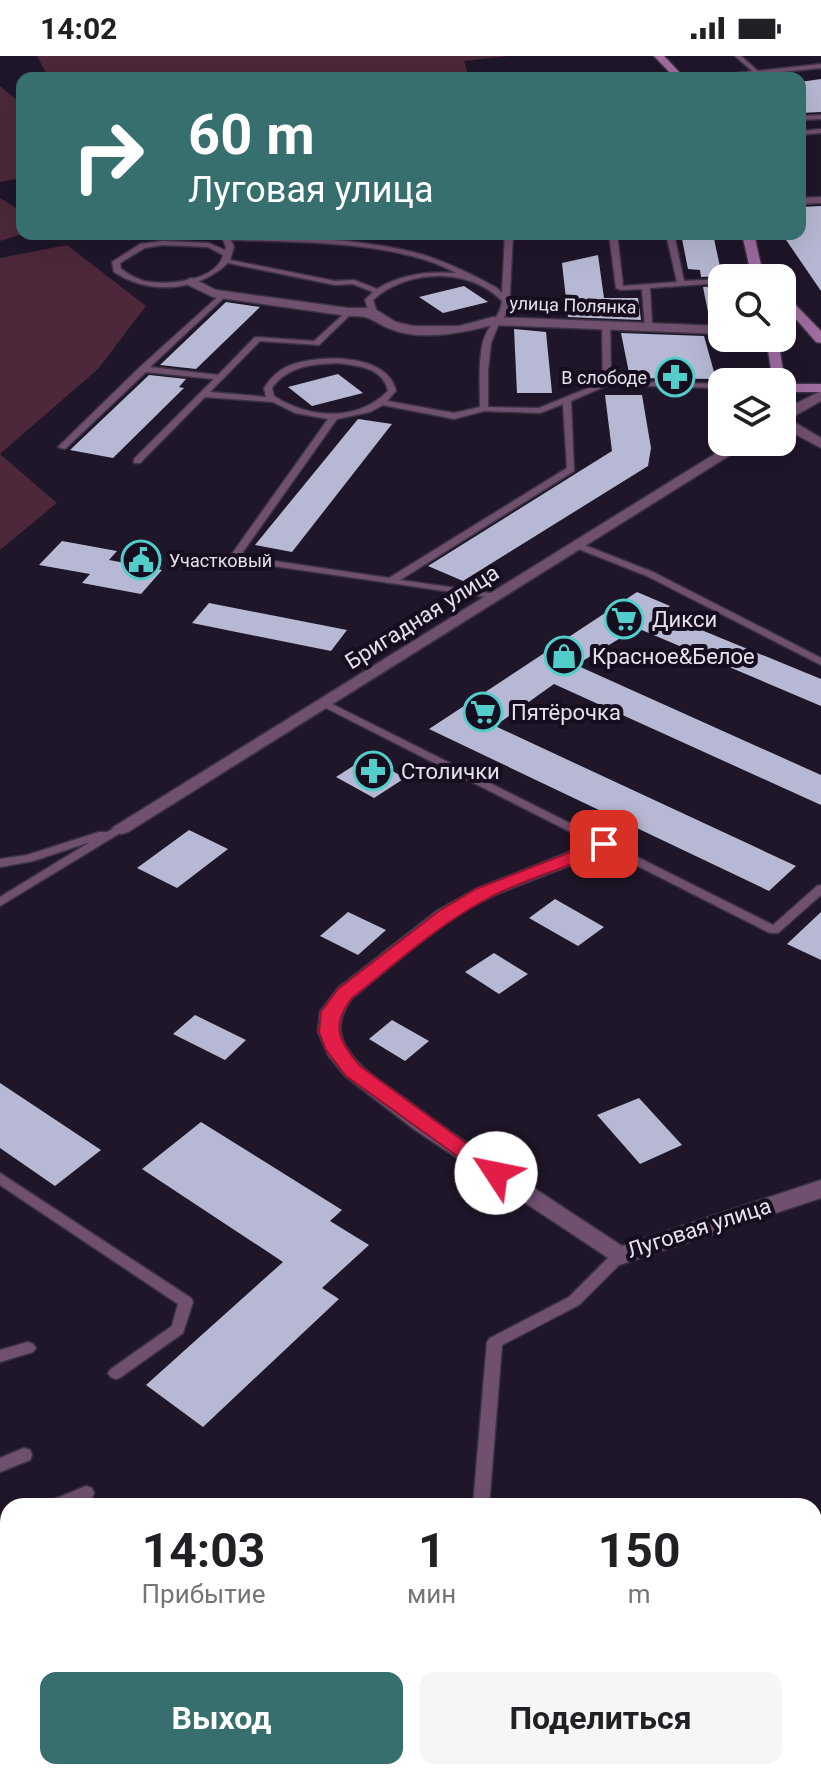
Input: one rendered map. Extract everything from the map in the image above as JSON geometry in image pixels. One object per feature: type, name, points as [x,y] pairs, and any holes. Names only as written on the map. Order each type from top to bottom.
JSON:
[{"type":"street","points":[[659,56],[674,72]]},
{"type":"street","points":[[749,240],[754,264]]},
{"type":"street","name":"улица Полянка","points":[[192,282],[223,294],[348,312],[373,312],[392,325],[436,332],[493,321],[708,329]]},
{"type":"street","points":[[796,311],[821,339]]},
{"type":"street","points":[[796,387],[821,388]]},
{"type":"street","points":[[796,410],[821,395]]},
{"type":"street","points":[[796,426],[821,444]]},
{"type":"street","name":"Бригадная улица","points":[[121,828],[722,456]]},
{"type":"street","name":"Луговая улица","points":[[604,844],[567,862],[483,893],[445,915],[345,993],[331,1012],[329,1032],[336,1050],[353,1071],[423,1124],[619,1256],[821,1189]]},
{"type":"lane","points":[[738,56],[756,72]]},
{"type":"lane","points":[[766,72],[821,66]]},
{"type":"lane","points":[[226,261],[227,254],[209,245],[180,242],[143,246],[116,262],[117,270],[126,278],[146,283],[192,282],[208,277],[226,261],[230,247],[227,240]]},
{"type":"lane","points":[[269,240],[418,257],[454,266],[471,279]]},
{"type":"lane","points":[[484,409],[487,338],[493,321],[505,311],[509,240]]},
{"type":"lane","points":[[614,240],[620,288],[708,282]]},
{"type":"lane","points":[[671,240],[681,284]]},
{"type":"lane","points":[[226,261],[335,283],[354,282],[376,291]]},
{"type":"lane","points":[[373,312],[369,300],[376,291],[389,284],[418,277],[471,279],[488,285],[506,301]]},
{"type":"lane","points":[[646,286],[648,325]]},
{"type":"lane","points":[[62,447],[223,294]]},
{"type":"lane","points":[[137,461],[258,339],[316,343],[348,312]]},
{"type":"lane","points":[[606,324],[607,383]]},
{"type":"lane","points":[[203,394],[273,400],[294,411],[335,415],[356,413],[382,402],[392,391],[392,382],[373,368],[338,361],[300,365],[284,371],[268,388],[273,400]]},
{"type":"lane","points":[[143,369],[219,377]]},
{"type":"lane","points":[[382,402],[454,416],[484,409],[540,411],[607,383],[708,386]]},
{"type":"lane","points":[[391,581],[571,469],[567,400]]},
{"type":"lane","points":[[335,415],[234,558],[497,597]]},
{"type":"lane","points":[[579,546],[650,574],[821,662]]},
{"type":"lane","points":[[324,703],[774,930],[821,889]]},
{"type":"lane","points":[[0,863],[29,858],[121,828]]},
{"type":"lane","points":[[0,902],[121,828]]},
{"type":"lane","points":[[0,1178],[186,1302],[178,1329],[116,1373]]},
{"type":"lane","points":[[482,1498],[495,1342],[574,1301],[619,1256]]},
{"type":"lane","points":[[0,1356],[28,1348]]},
{"type":"lane","points":[[0,1465],[24,1455]]},
{"type":"lane","points":[[74,1498],[86,1493]]},
{"type":"shaded area","points":[[37,56],[509,56],[464,61],[467,72],[46,72]]},
{"type":"shaded area","points":[[0,86],[16,99],[16,179],[0,182]]},
{"type":"shaded area","points":[[0,198],[16,208],[16,236],[0,241]]},
{"type":"shaded area","points":[[67,245],[146,306],[98,369],[0,454],[0,258]]},
{"type":"shaded area","points":[[0,454],[57,503],[0,550]]},
{"type":"building","points":[[821,79],[821,112],[806,113],[806,81]]},
{"type":"building","points":[[821,206],[821,291],[786,240],[806,240],[806,207]]},
{"type":"building","points":[[682,240],[714,240],[719,264],[708,264],[708,277],[701,277],[700,270],[688,269]]},
{"type":"building","points":[[598,255],[604,298],[638,298],[641,320],[568,317],[562,263]]},
{"type":"building","points":[[464,286],[488,302],[443,313],[419,297]]},
{"type":"building","points":[[703,287],[708,287],[708,312]]},
{"type":"building","points":[[226,302],[260,307],[196,369],[160,365]]},
{"type":"building","points":[[514,329],[546,332],[552,393],[517,393]]},
{"type":"building","points":[[621,333],[704,336],[713,368],[708,368],[708,379],[630,378]]},
{"type":"building","points":[[338,374],[363,393],[312,406],[288,387]]},
{"type":"building","points":[[149,375],[186,379],[179,387],[184,388],[113,458],[70,450]]},
{"type":"building","points":[[605,395],[642,395],[651,448],[648,466],[463,581],[428,566],[612,451]]},
{"type":"building","points":[[358,419],[392,424],[292,552],[255,545]]},
{"type":"building","points":[[62,541],[117,551],[109,560],[162,570],[141,594],[82,583],[90,574],[39,565]]},
{"type":"building","points":[[637,592],[670,606],[660,613],[821,679],[821,706],[637,628],[576,665],[821,775],[821,805],[554,684],[495,726],[796,866],[769,891],[429,729]]},
{"type":"building","points":[[209,603],[347,630],[331,651],[192,623]]},
{"type":"building","points":[[367,757],[405,778],[374,798],[336,777]]},
{"type":"building","points":[[189,830],[228,849],[177,888],[137,868]]},
{"type":"building","points":[[555,899],[604,927],[578,946],[529,918]]},
{"type":"building","points":[[348,912],[386,930],[358,955],[320,936]]},
{"type":"building","points":[[821,912],[821,960],[787,944]]},
{"type":"building","points":[[494,953],[528,974],[499,994],[465,972]]},
{"type":"building","points":[[195,1015],[246,1040],[225,1060],[173,1034]]},
{"type":"building","points":[[392,1020],[429,1041],[405,1061],[369,1039]]},
{"type":"building","points":[[0,1083],[101,1150],[55,1186],[0,1148]]},
{"type":"building","points":[[639,1098],[682,1145],[640,1164],[597,1115]]},
{"type":"building","points":[[201,1122],[342,1210],[330,1221],[369,1245],[322,1288],[339,1299],[203,1427],[146,1385],[283,1262],[142,1169]]},
{"type":"place","name":"В слободе","points":[[675,377]]},
{"type":"place","name":"Участковый","points":[[141,560]]},
{"type":"place","name":"Дикси","points":[[624,619]]},
{"type":"place","name":"Красное&Белое","points":[[564,656]]},
{"type":"place","name":"Пятёрочка","points":[[483,712]]},
{"type":"place","name":"Столички","points":[[373,771]]},
{"type":"route","points":[[496,1173],[423,1124],[353,1071],[336,1050],[329,1032],[331,1012],[345,993],[445,915],[483,893],[567,862],[604,844]]}]
